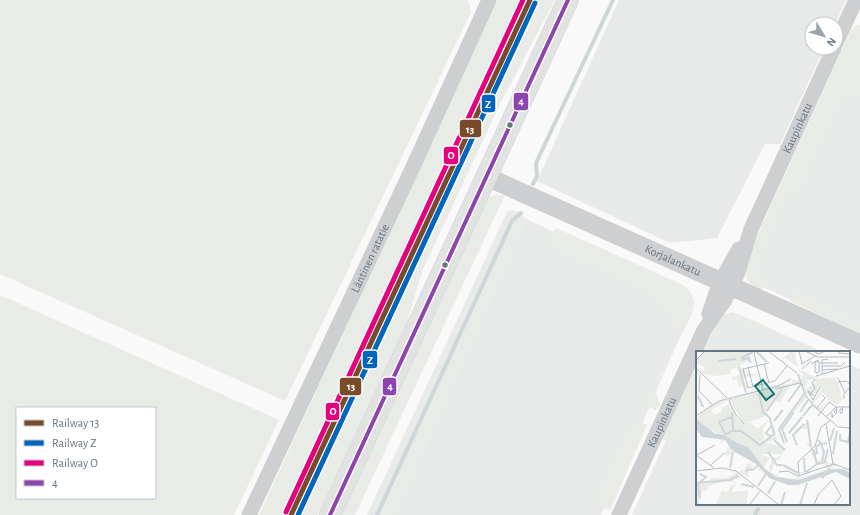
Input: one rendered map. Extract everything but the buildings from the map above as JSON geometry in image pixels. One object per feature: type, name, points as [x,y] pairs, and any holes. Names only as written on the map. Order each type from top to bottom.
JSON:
[{"type":"main road","points":[[330,515],[568,0]]},
{"type":"street","name":"Läntinen ratatie","points":[[249,515],[412,169],[489,0]]},
{"type":"street","points":[[844,26],[856,0]]},
{"type":"street","name":"Kaupinkatu","points":[[619,515],[704,330],[724,300],[726,284],[738,272],[751,229],[830,56]]},
{"type":"street","name":"Korjalankatu","points":[[486,176],[860,344]]},
{"type":"shaded area","points":[[0,0],[468,0],[471,12],[285,401],[0,274]]},
{"type":"shaded area","points":[[497,0],[515,0],[277,515],[259,515]]},
{"type":"shaded area","points":[[515,0],[535,0],[295,515],[277,515]]},
{"type":"shaded area","points":[[535,0],[555,0],[498,108],[422,272],[405,329],[318,515],[295,515]]},
{"type":"shaded area","points":[[619,0],[846,0],[839,16],[804,16],[804,56],[820,56],[780,144],[765,144],[717,238],[670,243],[537,181]]},
{"type":"shaded area","points":[[860,24],[860,330],[754,283],[748,266]]},
{"type":"shaded area","points":[[857,25],[860,25],[860,100],[845,94],[799,198],[790,194],[758,266],[762,274],[770,281],[769,285],[761,289],[751,284],[746,278],[746,260],[839,56],[844,56],[844,45],[851,30]]},
{"type":"shaded area","points":[[493,195],[505,195],[355,515],[340,515],[487,198]]},
{"type":"shaded area","points":[[512,210],[519,212],[526,219],[395,515],[367,515],[507,212]]},
{"type":"shaded area","points":[[526,219],[682,290],[692,312],[601,515],[395,515]]},
{"type":"shaded area","points":[[556,228],[683,285],[693,296],[694,302],[692,315],[682,334],[674,327],[661,303],[642,290],[546,247]]},
{"type":"shaded area","points":[[796,289],[860,319],[860,334],[790,301],[789,297],[792,290]]},
{"type":"shaded area","points":[[0,295],[279,420],[234,515],[0,515]]},
{"type":"shaded area","points":[[732,312],[766,326],[762,334],[726,320],[710,351],[702,351],[712,328],[725,314]]},
{"type":"shaded area","points":[[738,314],[821,351],[706,351],[721,319]]},
{"type":"shaded area","points":[[673,352],[656,394],[660,404],[655,410],[646,404],[647,397],[666,355]]},
{"type":"shaded area","points":[[850,364],[860,369],[860,515],[632,515],[696,374],[696,505],[850,505]]},
{"type":"shaded area","points":[[692,373],[696,374],[696,413],[681,447],[662,439]]},
{"type":"shaded area","points":[[631,418],[647,425],[610,510],[593,503]]},
{"type":"waterway","points":[[533,184],[537,176],[536,163],[613,0]]},
{"type":"waterway","points":[[377,515],[512,221],[521,213]]},
{"type":"waterway","points":[[300,515],[355,395]]},
{"type":"waterway","points":[[755,515],[758,509]]},
{"type":"rail line","name":"O","points":[[286,512],[523,0]]},
{"type":"rail line","name":"13","points":[[291,515],[530,0]]},
{"type":"rail line","name":"Z","points":[[298,515],[535,3]]},
{"type":"transit line","name":"4","points":[[330,515],[568,0]]}]
